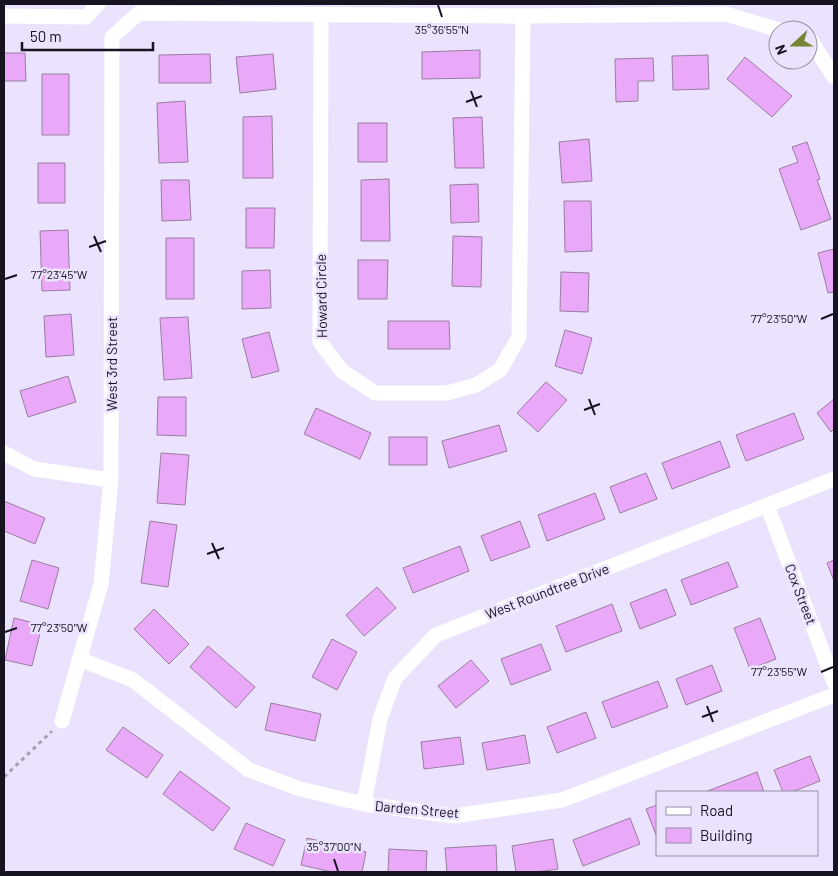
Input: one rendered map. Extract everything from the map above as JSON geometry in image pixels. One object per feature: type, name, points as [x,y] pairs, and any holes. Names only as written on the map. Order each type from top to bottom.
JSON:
[{"type":"street","points":[[4,16],[86,17],[98,4]]},
{"type":"street","name":"West 3rd Street","points":[[62,722],[101,584],[111,480],[112,38],[139,13],[321,15]]},
{"type":"street","points":[[321,15],[726,14],[768,27]]},
{"type":"street","name":"Howard Circle","points":[[321,15],[320,342],[342,371],[375,393],[446,393],[476,385],[500,370],[518,337],[522,16]]},
{"type":"street","points":[[818,52],[834,77]]},
{"type":"street","points":[[4,453],[34,469],[111,480]]},
{"type":"street","name":"West Roundtree Drive","points":[[364,804],[380,718],[395,678],[436,635],[834,479]]},
{"type":"street","name":"Cox Street","points":[[767,505],[834,682]]},
{"type":"street","name":"Darden Street","points":[[79,659],[133,680],[249,770],[300,789],[364,804],[454,816],[562,800],[834,695]]},
{"type":"path","points":[[4,777],[62,722]]},
{"type":"building","points":[[480,50],[480,78],[422,79],[422,52]]},
{"type":"building","points":[[4,53],[25,53],[26,81],[4,81]]},
{"type":"building","points":[[210,54],[211,83],[159,83],[159,55]]},
{"type":"building","points":[[273,54],[276,89],[240,93],[236,57]]},
{"type":"building","points":[[708,55],[709,89],[673,90],[672,56]]},
{"type":"building","points":[[745,57],[792,96],[772,117],[727,79]]},
{"type":"building","points":[[653,58],[654,81],[638,81],[638,101],[616,102],[615,59]]},
{"type":"building","points":[[42,74],[69,74],[69,135],[42,135]]},
{"type":"building","points":[[185,101],[188,162],[159,163],[157,103]]},
{"type":"building","points":[[272,116],[273,178],[243,178],[243,117]]},
{"type":"building","points":[[482,117],[484,168],[455,168],[453,118]]},
{"type":"building","points":[[358,123],[387,123],[387,162],[358,162]]},
{"type":"building","points":[[589,139],[592,181],[562,183],[559,142]]},
{"type":"building","points":[[807,142],[820,179],[817,180],[831,219],[801,230],[779,169],[798,162],[792,147]]},
{"type":"building","points":[[38,163],[65,163],[65,203],[38,203]]},
{"type":"building","points":[[389,179],[390,241],[361,241],[361,180]]},
{"type":"building","points":[[161,180],[189,180],[191,220],[162,221]]},
{"type":"building","points":[[478,184],[479,222],[451,223],[450,185]]},
{"type":"building","points":[[564,201],[591,201],[592,251],[565,252]]},
{"type":"building","points":[[246,208],[275,208],[274,248],[246,248]]},
{"type":"building","points":[[68,230],[70,290],[42,291],[40,231]]},
{"type":"building","points":[[453,236],[482,237],[481,287],[452,286]]},
{"type":"building","points":[[166,238],[194,238],[194,299],[166,299]]},
{"type":"building","points":[[834,249],[834,292],[828,293],[818,253]]},
{"type":"building","points":[[358,260],[388,260],[387,299],[358,299]]},
{"type":"building","points":[[270,270],[271,308],[242,309],[242,271]]},
{"type":"building","points":[[561,272],[589,273],[588,312],[560,311]]},
{"type":"building","points":[[71,314],[74,355],[46,357],[44,316]]},
{"type":"building","points":[[188,317],[192,378],[164,380],[160,318]]},
{"type":"building","points":[[388,321],[449,321],[450,349],[388,349]]},
{"type":"building","points":[[565,330],[592,338],[582,374],[555,366]]},
{"type":"building","points":[[269,332],[279,371],[252,378],[242,339]]},
{"type":"building","points":[[68,376],[76,402],[28,417],[20,391]]},
{"type":"building","points":[[546,382],[567,400],[538,432],[517,413]]},
{"type":"building","points":[[158,397],[186,397],[186,436],[157,435]]},
{"type":"building","points":[[834,399],[834,429],[831,432],[817,413]]},
{"type":"building","points":[[316,408],[371,433],[360,459],[304,434]]},
{"type":"building","points":[[794,413],[804,439],[746,461],[736,435]]},
{"type":"building","points":[[499,425],[507,451],[449,468],[442,441]]},
{"type":"building","points":[[389,437],[427,437],[427,465],[389,465]]},
{"type":"building","points":[[720,441],[730,467],[672,489],[662,463]]},
{"type":"building","points":[[161,453],[189,455],[185,505],[157,503]]},
{"type":"building","points":[[646,473],[657,499],[620,513],[610,487]]},
{"type":"building","points":[[595,493],[605,519],[547,541],[538,515]]},
{"type":"building","points":[[4,501],[45,518],[35,544],[4,531]]},
{"type":"building","points":[[150,521],[177,525],[168,587],[141,583]]},
{"type":"building","points":[[520,521],[530,547],[491,561],[481,536]]},
{"type":"building","points":[[460,546],[469,571],[413,593],[403,568]]},
{"type":"building","points":[[32,560],[59,568],[48,609],[20,601]]},
{"type":"building","points":[[834,560],[834,581],[827,563]]},
{"type":"building","points":[[728,562],[738,587],[691,605],[681,580]]},
{"type":"building","points":[[377,587],[396,608],[364,636],[346,615]]},
{"type":"building","points":[[666,589],[676,615],[640,629],[630,603]]},
{"type":"building","points":[[612,604],[622,631],[566,652],[556,626]]},
{"type":"building","points":[[154,609],[189,644],[169,664],[134,629]]},
{"type":"building","points":[[14,618],[42,625],[32,666],[5,660]]},
{"type":"building","points":[[760,618],[776,659],[750,669],[734,628]]},
{"type":"building","points":[[332,639],[357,652],[337,690],[312,677]]},
{"type":"building","points":[[541,644],[551,670],[511,685],[501,659]]},
{"type":"building","points":[[208,646],[255,687],[236,708],[190,667]]},
{"type":"building","points":[[471,660],[489,681],[456,708],[438,686]]},
{"type":"building","points":[[712,665],[722,691],[686,705],[676,679]]},
{"type":"building","points":[[658,681],[668,707],[612,728],[602,702]]},
{"type":"building","points":[[271,703],[321,714],[315,741],[265,730]]},
{"type":"building","points":[[586,712],[596,738],[557,753],[547,727]]},
{"type":"building","points":[[123,727],[163,755],[147,778],[106,750]]},
{"type":"building","points":[[525,735],[530,763],[487,770],[482,743]]},
{"type":"building","points":[[460,737],[464,764],[424,769],[421,742]]},
{"type":"building","points":[[810,756],[820,781],[795,791],[783,791],[774,770]]},
{"type":"building","points":[[180,771],[230,808],[213,831],[163,794]]},
{"type":"building","points":[[757,772],[764,791],[708,791]]},
{"type":"building","points":[[656,805],[656,835],[646,809]]},
{"type":"building","points":[[630,818],[640,844],[583,866],[573,840]]},
{"type":"building","points":[[246,823],[285,840],[273,866],[234,849]]},
{"type":"building","points":[[307,838],[366,852],[362,872],[332,872],[301,865]]},
{"type":"building","points":[[553,839],[558,869],[516,872],[512,846]]},
{"type":"building","points":[[496,845],[497,872],[447,872],[445,848]]},
{"type":"building","points":[[389,849],[427,851],[426,872],[388,872]]}]
